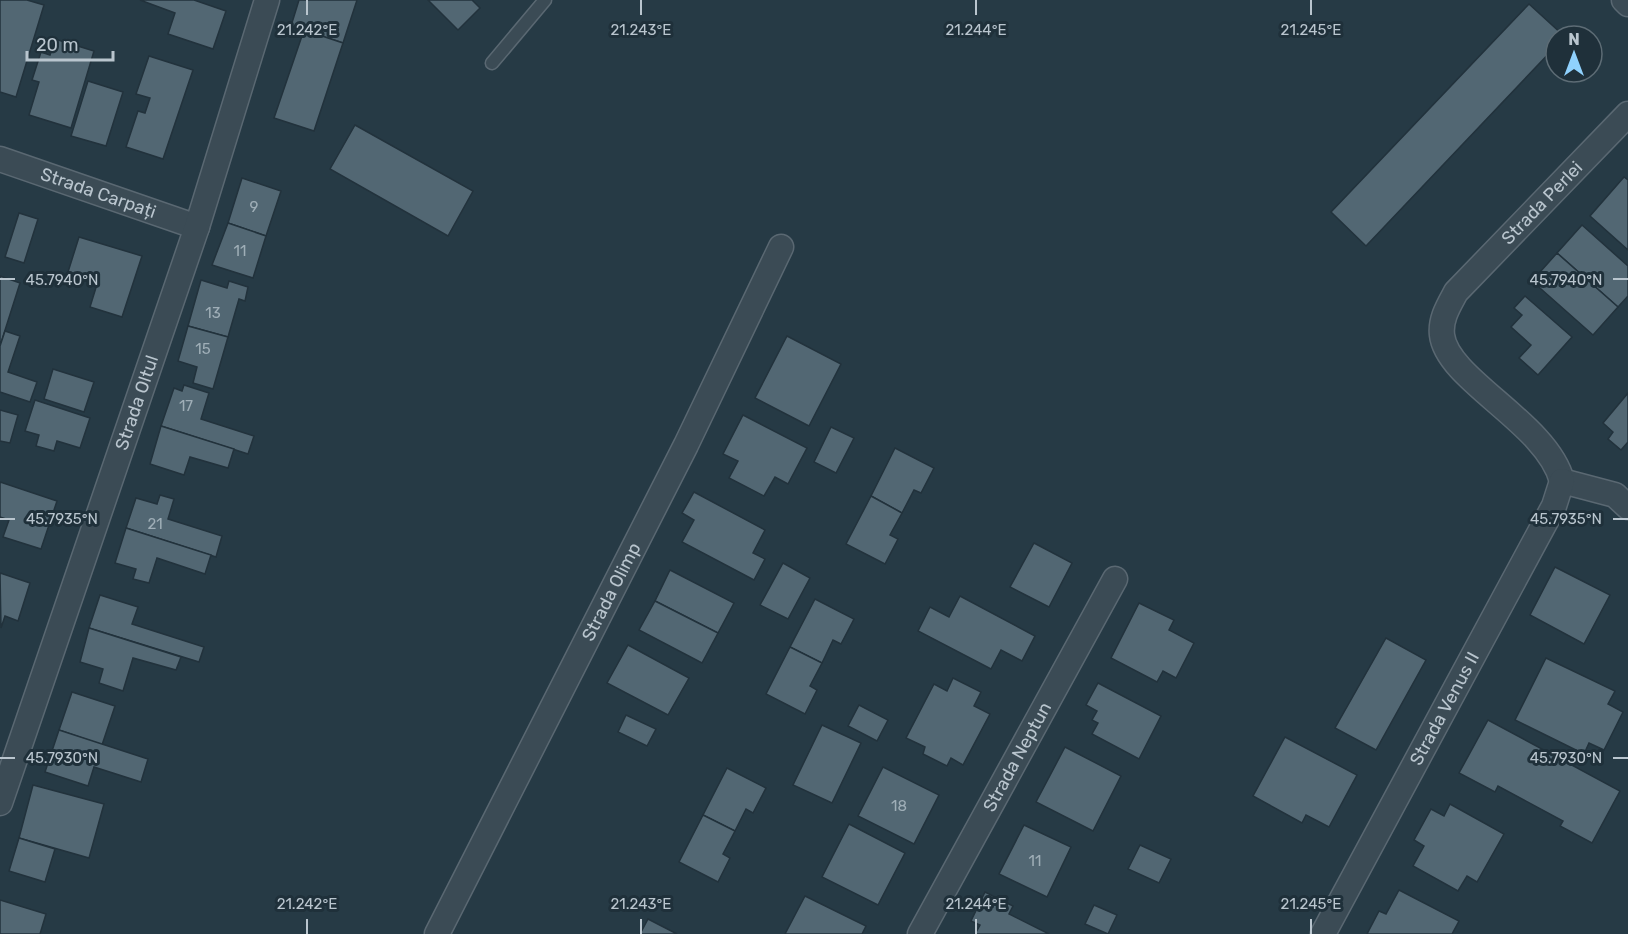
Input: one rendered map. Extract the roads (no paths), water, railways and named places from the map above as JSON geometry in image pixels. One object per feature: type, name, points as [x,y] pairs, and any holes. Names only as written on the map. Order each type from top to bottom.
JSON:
[{"type":"street","name":"Strada Oltul","points":[[0,803],[197,227],[267,0]]},
{"type":"street","points":[[1624,0],[1628,4]]},
{"type":"street","name":"Strada Perlei","points":[[1562,481],[1558,467],[1540,441],[1458,365],[1446,350],[1442,334],[1444,315],[1456,292],[1628,114]]},
{"type":"street","name":"Strada Carpați","points":[[0,159],[197,227]]},
{"type":"street","name":"Strada Olimp","points":[[437,934],[686,445],[781,247]]},
{"type":"street","points":[[1562,481],[1615,495],[1628,507]]},
{"type":"street","name":"Strada Venus II","points":[[1323,934],[1554,506],[1562,481]]},
{"type":"street","name":"Strada Neptun","points":[[920,934],[1115,579]]},
{"type":"lane","points":[[492,63],[545,0]]}]
